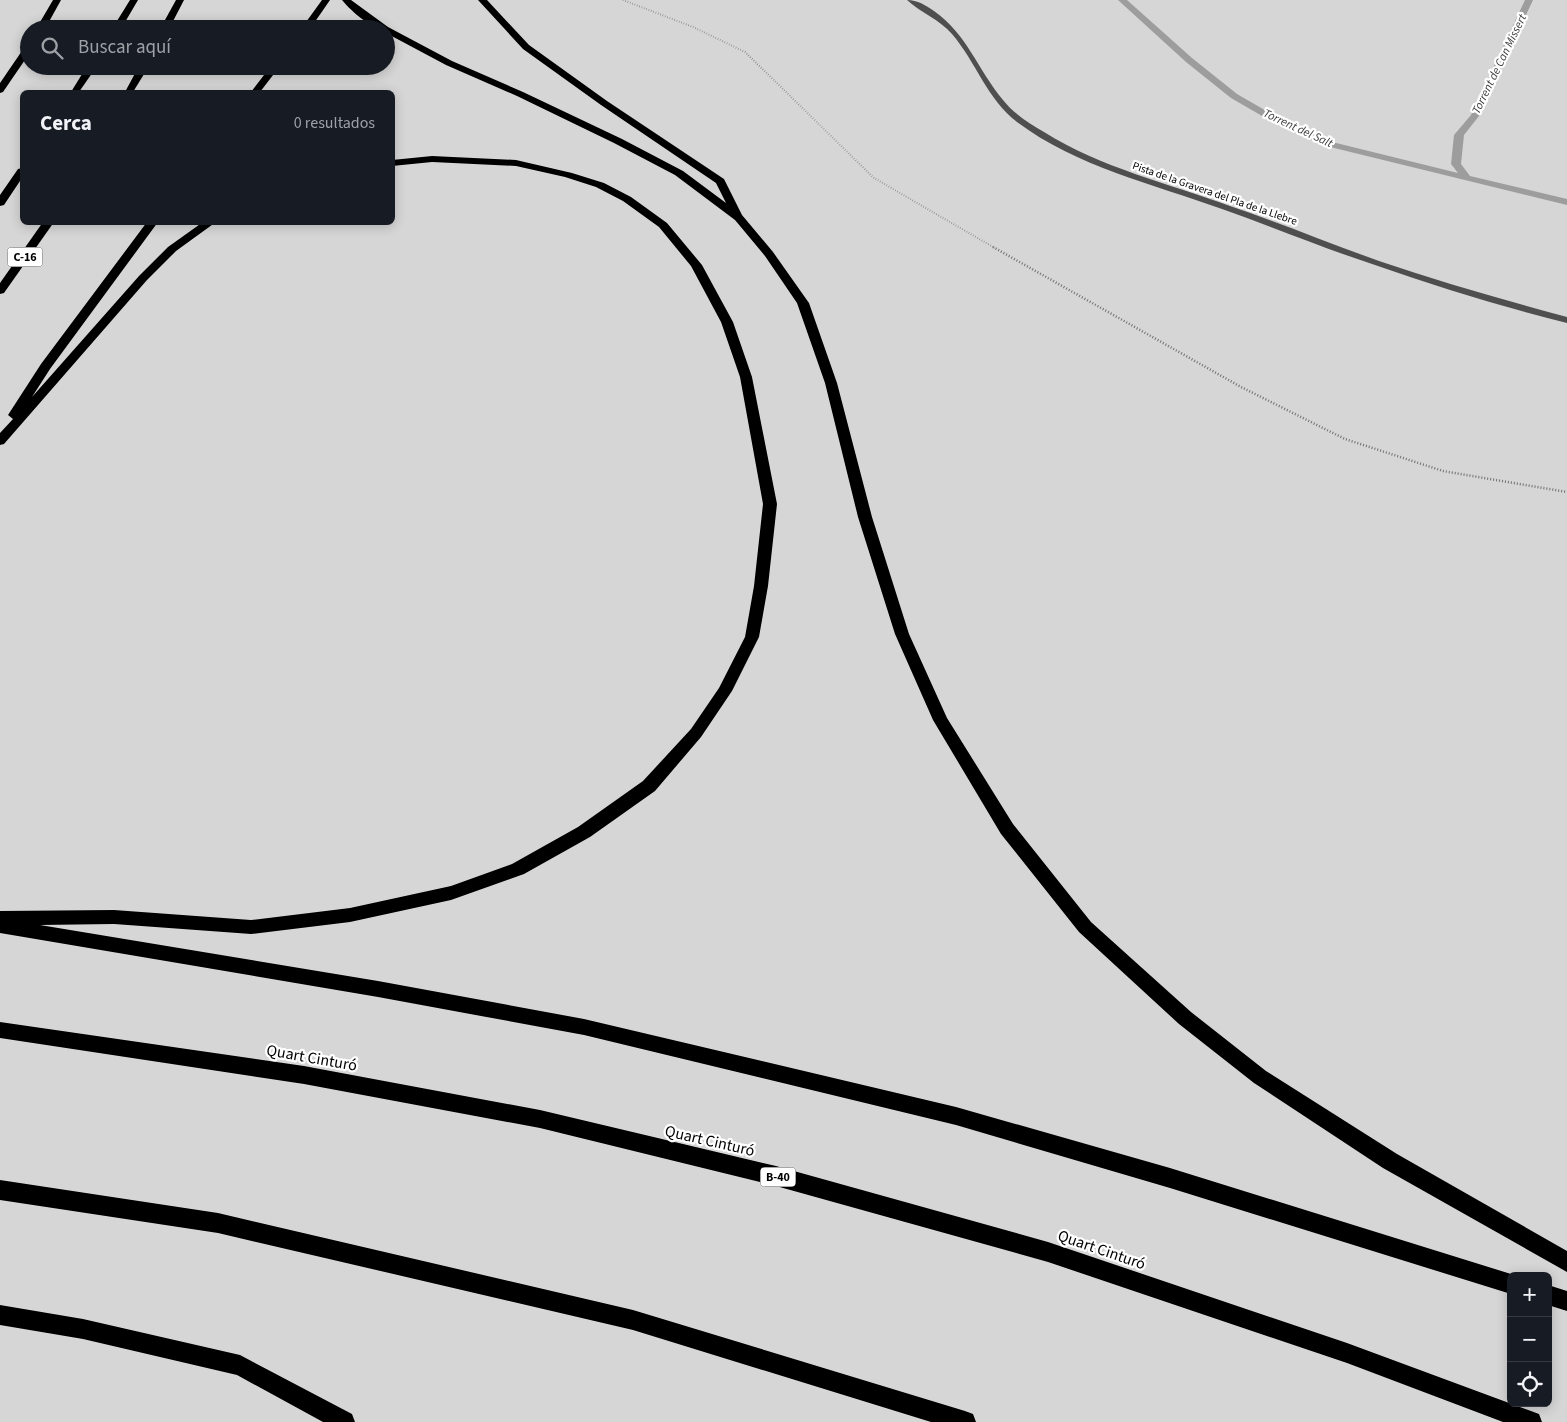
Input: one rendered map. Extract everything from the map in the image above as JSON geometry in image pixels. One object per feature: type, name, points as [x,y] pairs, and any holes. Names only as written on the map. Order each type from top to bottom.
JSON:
[{"type":"highway","points":[[45,20],[57,0]]},
{"type":"highway","points":[[122,20],[134,0]]},
{"type":"highway","points":[[169,20],[180,0]]},
{"type":"highway","points":[[312,20],[326,0]]},
{"type":"highway","points":[[346,0],[372,20]]},
{"type":"highway","points":[[482,0],[526,47],[604,103],[720,180],[739,218]]},
{"type":"highway","points":[[395,34],[448,64],[520,94],[680,173],[739,218],[769,254],[803,303],[831,383],[864,517],[902,634],[941,720],[1007,829],[1085,927],[1185,1018],[1260,1077],[1390,1161],[1567,1262]]},
{"type":"highway","points":[[0,90],[20,60]]},
{"type":"highway","points":[[76,90],[86,75]]},
{"type":"highway","points":[[130,90],[139,75]]},
{"type":"highway","points":[[257,90],[269,75]]},
{"type":"highway","points":[[0,918],[114,918],[251,927],[350,915],[451,893],[518,869],[584,832],[649,786],[696,733],[725,691],[752,637],[761,586],[770,504],[746,377],[727,322],[696,265],[663,225],[627,199],[600,185],[568,175],[516,163],[432,159],[395,163]]},
{"type":"highway","points":[[0,203],[20,173]]},
{"type":"highway","name":"C-16","points":[[0,291],[47,225]]},
{"type":"highway","points":[[0,437],[45,367],[151,225]]},
{"type":"highway","points":[[0,442],[143,278],[172,249],[207,225]]},
{"type":"highway","points":[[0,926],[378,989],[584,1027],[956,1116],[1170,1178],[1507,1283]]},
{"type":"highway","name":"Quart Cinturó","points":[[0,1030],[323,1078],[540,1120],[776,1176],[1048,1252],[1347,1352],[1531,1422]]},
{"type":"highway","points":[[0,1190],[218,1223],[633,1320],[965,1422]]},
{"type":"highway","points":[[1552,1296],[1567,1301]]},
{"type":"highway","points":[[0,1315],[82,1329],[240,1365],[344,1422]]},
{"type":"street","name":"Pista de la Gravera del Pla de la Llebre","points":[[911,0],[921,5],[954,33],[996,99],[1019,120],[1045,136],[1096,162],[1399,271],[1468,294],[1567,320]]},
{"type":"path","points":[[624,0],[694,27],[745,52],[814,117],[874,178],[1241,388],[1344,439],[1443,471],[1567,492]]},
{"type":"shaded area","points":[[0,0],[1567,0],[1567,1422],[0,1422]]},
{"type":"waterway","name":"Torrent del Salt","points":[[1122,0],[1189,60],[1234,96],[1272,118],[1325,143],[1467,178]]},
{"type":"waterway","name":"Torrent de Can Missert","points":[[1467,178],[1456,164],[1459,135],[1475,116],[1529,0]]},
{"type":"waterway","name":"Torrent del Salt","points":[[1467,178],[1567,202]]}]
